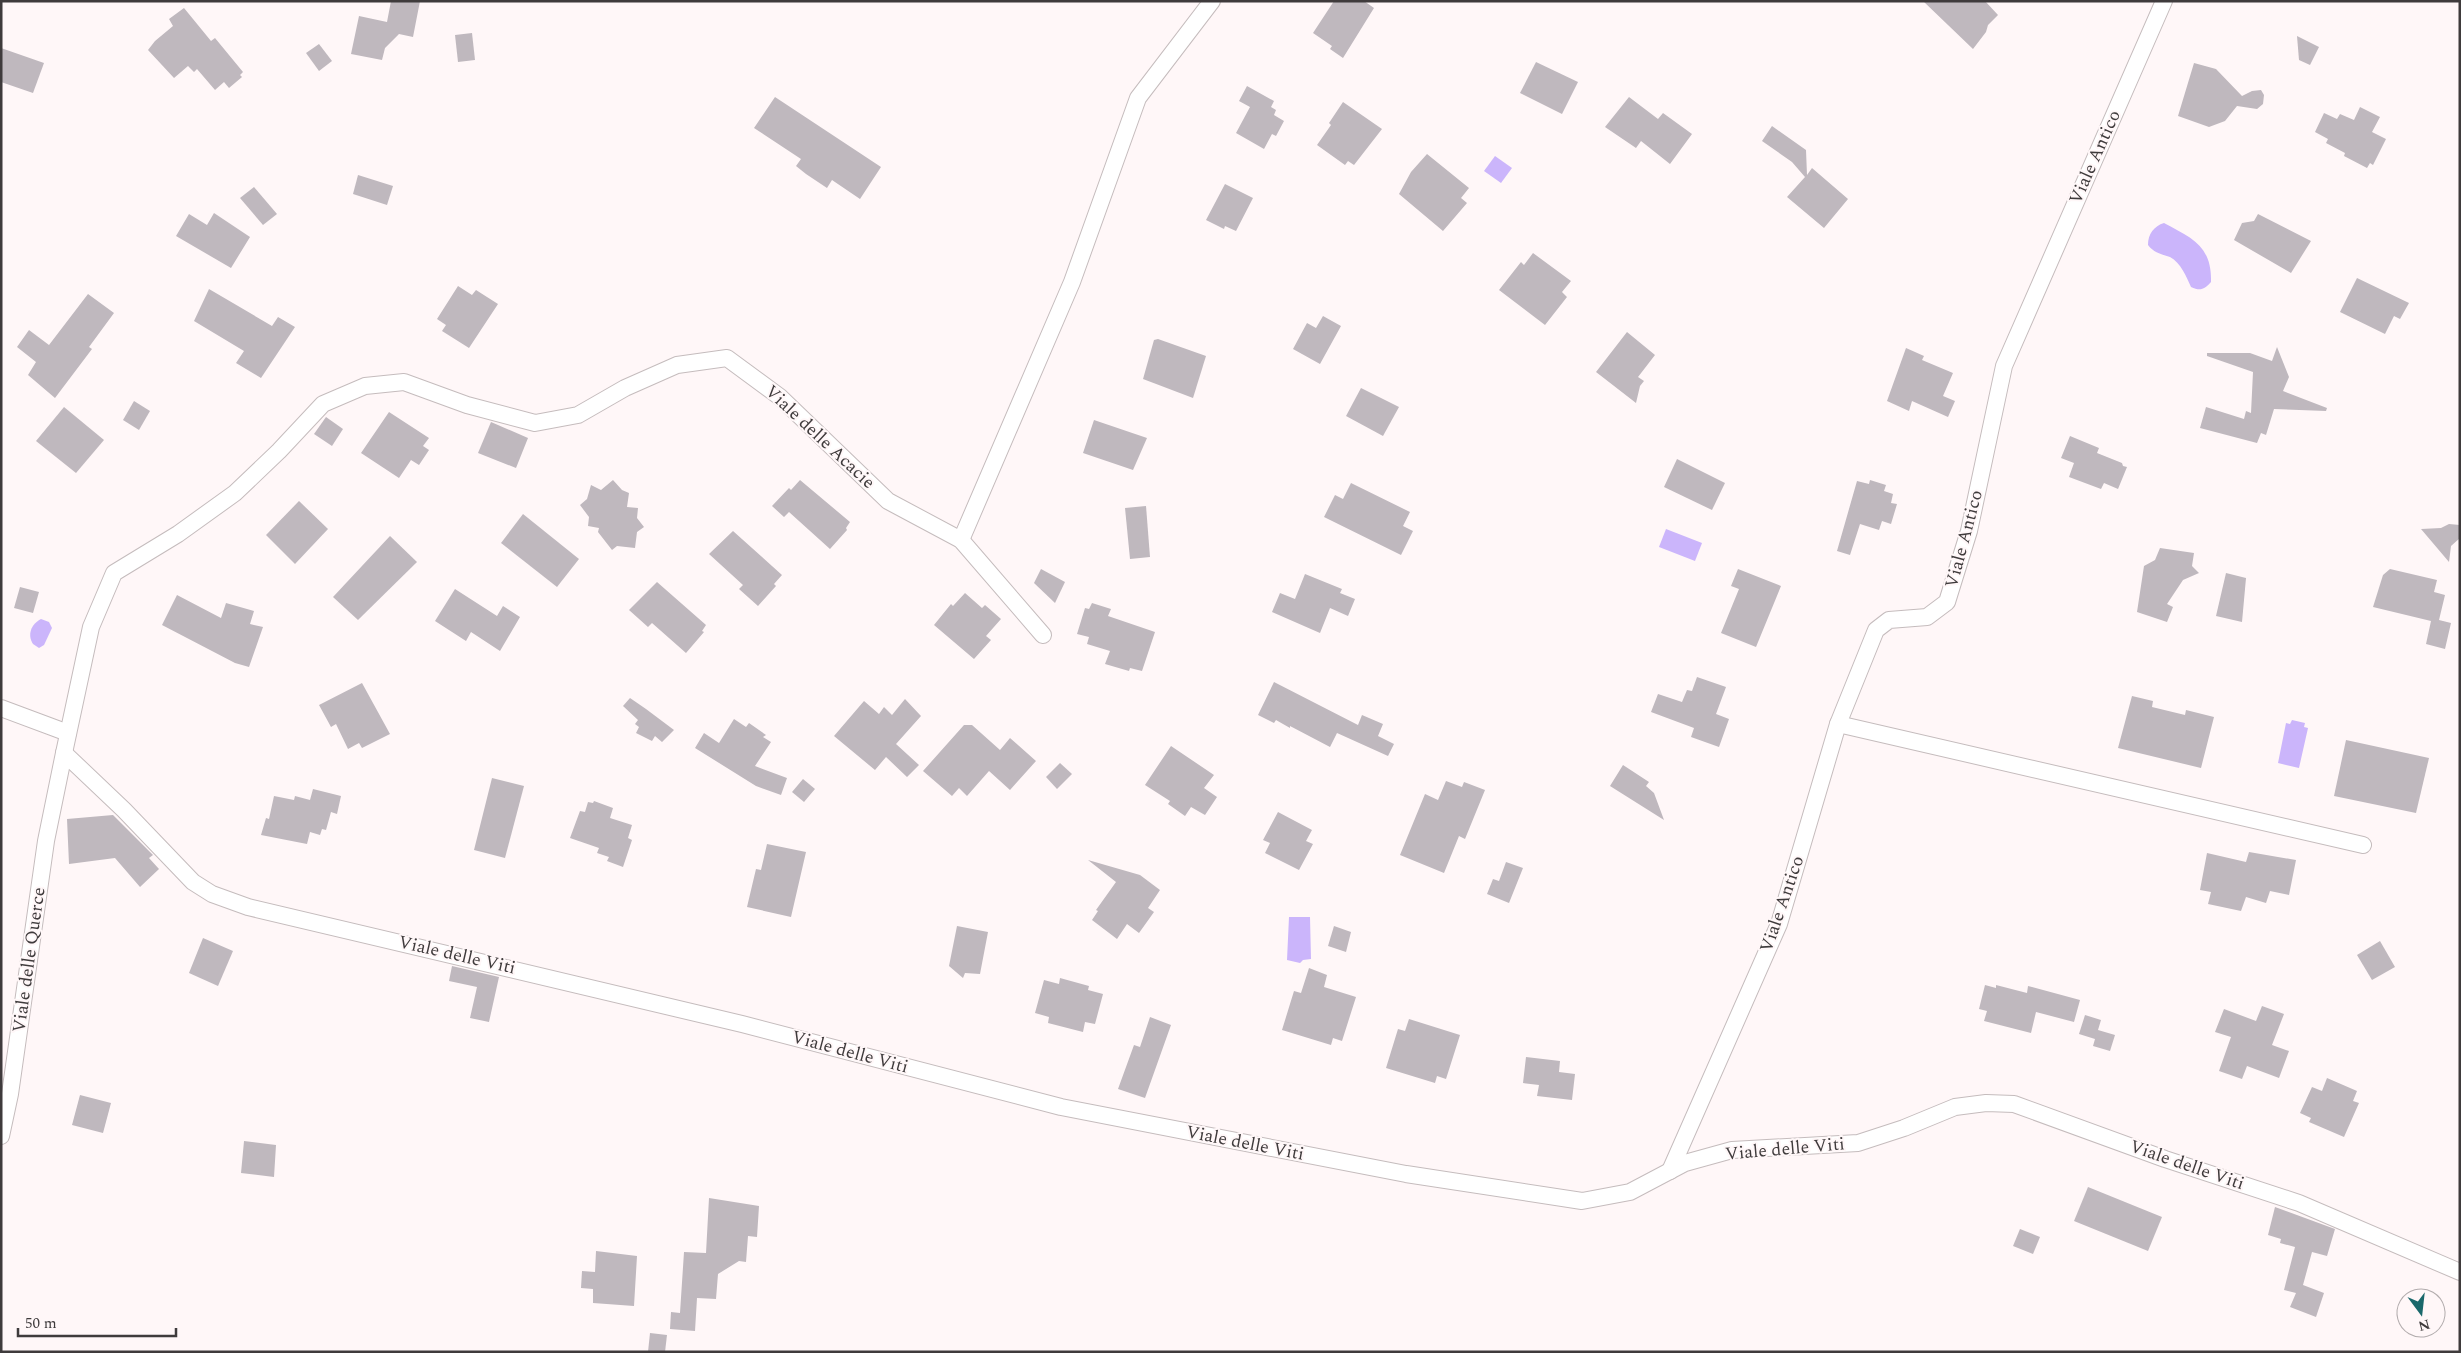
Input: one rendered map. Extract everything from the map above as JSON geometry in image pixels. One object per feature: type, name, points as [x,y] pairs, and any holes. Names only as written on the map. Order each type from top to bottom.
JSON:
[{"type":"street","points":[[961,540],[1072,282],[1138,98],[1212,1]]},
{"type":"street","name":"Viale Antico","points":[[1670,1171],[1779,924],[1838,724],[1876,630],[1889,620],[1927,617],[1947,602],[1969,531],[2004,366],[2164,1]]},
{"type":"street","name":"Viale delle Acacie","points":[[64,753],[91,627],[114,573],[178,534],[235,493],[279,451],[323,404],[365,386],[404,382],[467,405],[535,423],[578,416],[625,388],[677,365],[726,358],[780,397],[888,500],[961,540],[1043,635]]},
{"type":"street","points":[[4,709],[68,733]]},
{"type":"street","points":[[1838,724],[2363,844]]},
{"type":"street","name":"Viale delle Viti","points":[[64,753],[124,810],[193,882],[212,894],[248,907],[733,1022],[1061,1107],[1406,1174],[1582,1201],[1630,1192],[1685,1163],[1732,1150],[1858,1142],[1904,1128],[1955,1107],[1986,1103],[2014,1104],[2166,1159],[2299,1203],[2460,1272]]},
{"type":"street","name":"Viale delle Querce","points":[[1,1136],[52,814],[64,753]]},
{"type":"shaded area","points":[[1495,156],[1512,168],[1501,183],[1484,171]]},
{"type":"shaded area","points":[[2164,223],[2183,233],[2204,251],[2208,260],[2211,282],[2206,287],[2197,289],[2191,287],[2183,270],[2177,263],[2170,257],[2155,252],[2148,245],[2152,231]]},
{"type":"shaded area","points":[[1666,529],[1702,543],[1695,561],[1659,547]]},
{"type":"shaded area","points":[[41,619],[49,622],[52,628],[44,645],[39,648],[31,641],[30,633],[35,624]]},
{"type":"shaded area","points":[[2292,720],[2305,723],[2304,727],[2308,728],[2299,768],[2278,763],[2286,723],[2290,724]]},
{"type":"shaded area","points":[[1289,917],[1310,917],[1311,959],[1303,960],[1300,963],[1287,960]]},
{"type":"building","points":[[391,1],[420,1],[413,37],[399,34],[385,48],[382,60],[351,54],[359,16],[387,22]]},
{"type":"building","points":[[1334,1],[1364,1],[1374,8],[1343,58],[1330,49],[1332,46],[1313,33]]},
{"type":"building","points":[[1923,1],[1985,1],[1998,15],[1988,25],[1986,32],[1973,49]]},
{"type":"building","points":[[184,8],[211,41],[215,38],[243,72],[240,75],[242,77],[229,88],[224,82],[215,90],[197,69],[194,72],[188,66],[174,78],[148,50],[155,41],[173,26],[169,19]]},
{"type":"building","points":[[472,33],[475,60],[458,62],[455,35]]},
{"type":"building","points":[[2297,36],[2319,47],[2310,65],[2299,60]]},
{"type":"building","points":[[319,44],[332,61],[319,71],[306,53]]},
{"type":"building","points":[[1,48],[44,63],[33,93],[1,82]]},
{"type":"building","points":[[1536,62],[1578,82],[1562,114],[1520,93]]},
{"type":"building","points":[[2194,63],[2216,69],[2242,96],[2252,91],[2261,90],[2264,95],[2263,104],[2257,109],[2237,106],[2225,121],[2209,127],[2178,116]]},
{"type":"building","points":[[1247,86],[1274,101],[1271,107],[1276,110],[1274,115],[1284,121],[1276,136],[1272,134],[1264,149],[1236,133],[1250,107],[1239,101]]},
{"type":"building","points":[[775,97],[881,167],[860,199],[832,180],[827,188],[806,174],[796,166],[801,159],[754,128]]},
{"type":"building","points":[[1629,97],[1658,119],[1663,113],[1692,134],[1670,164],[1641,141],[1636,148],[1605,127]]},
{"type":"building","points":[[1343,102],[1382,129],[1354,165],[1348,161],[1345,165],[1317,145],[1331,125],[1329,123]]},
{"type":"building","points":[[2360,107],[2380,117],[2372,132],[2386,139],[2373,165],[2370,163],[2367,168],[2344,156],[2345,153],[2326,143],[2328,139],[2315,132],[2324,113],[2337,119],[2340,114],[2354,120]]},
{"type":"building","points":[[1772,126],[1806,150],[1807,175],[1812,168],[1848,199],[1824,228],[1787,197],[1805,177],[1792,162],[1762,141]]},
{"type":"building","points":[[1427,154],[1469,188],[1461,198],[1467,203],[1443,231],[1399,194],[1411,172]]},
{"type":"building","points":[[358,175],[393,186],[387,205],[353,194]]},
{"type":"building","points":[[1225,184],[1253,198],[1236,231],[1225,226],[1224,229],[1206,220]]},
{"type":"building","points":[[254,187],[277,214],[263,225],[240,198]]},
{"type":"building","points":[[214,213],[250,237],[231,268],[176,236],[189,214],[207,225]]},
{"type":"building","points":[[2258,214],[2311,241],[2291,273],[2234,240],[2242,223],[2254,221]]},
{"type":"building","points":[[1533,253],[1571,281],[1562,292],[1567,297],[1545,325],[1499,290],[1521,262],[1524,265]]},
{"type":"building","points":[[2357,278],[2409,303],[2400,319],[2394,316],[2385,334],[2340,312]]},
{"type":"building","points":[[458,286],[472,295],[476,290],[498,304],[469,348],[442,331],[446,325],[437,319]]},
{"type":"building","points":[[209,289],[272,326],[278,317],[295,327],[261,378],[236,363],[244,351],[194,321]]},
{"type":"building","points":[[88,294],[114,313],[89,347],[92,349],[55,398],[28,375],[36,362],[17,347],[29,330],[49,345]]},
{"type":"building","points":[[1323,316],[1341,326],[1320,364],[1293,349],[1307,323],[1316,328]]},
{"type":"building","points":[[1627,332],[1655,355],[1638,377],[1644,381],[1640,386],[1636,403],[1596,372]]},
{"type":"building","points":[[1158,339],[1206,356],[1193,398],[1143,379],[1154,340]]},
{"type":"building","points":[[2277,347],[2289,377],[2283,391],[2327,408],[2326,411],[2274,409],[2266,435],[2261,433],[2257,443],[2200,428],[2206,407],[2244,419],[2246,411],[2251,413],[2253,372],[2207,356],[2207,353],[2250,353],[2272,361]]},
{"type":"building","points":[[1906,348],[1924,356],[1922,360],[1953,373],[1943,396],[1955,401],[1948,417],[1912,401],[1909,411],[1887,401]]},
{"type":"building","points":[[1361,388],[1399,407],[1383,436],[1346,416]]},
{"type":"building","points":[[134,401],[150,411],[139,430],[123,420]]},
{"type":"building","points":[[64,407],[104,440],[76,473],[36,441]]},
{"type":"building","points":[[389,412],[429,438],[423,446],[429,450],[419,465],[411,460],[399,478],[361,453]]},
{"type":"building","points":[[326,417],[343,429],[332,446],[314,434]]},
{"type":"building","points":[[1094,420],[1147,438],[1133,470],[1083,453]]},
{"type":"building","points":[[491,422],[528,438],[516,468],[478,453]]},
{"type":"building","points":[[2070,436],[2099,448],[2097,453],[2122,463],[2123,466],[2127,467],[2118,489],[2104,483],[2101,489],[2069,477],[2074,463],[2061,458]]},
{"type":"building","points":[[1677,459],[1725,483],[1712,510],[1664,487]]},
{"type":"building","points":[[613,480],[622,490],[629,493],[627,507],[638,508],[637,518],[644,527],[637,532],[635,548],[617,546],[612,550],[598,532],[599,528],[588,526],[589,517],[580,505],[587,499],[591,485],[601,490]]},
{"type":"building","points":[[800,480],[850,522],[846,528],[847,530],[830,549],[789,512],[784,517],[772,506],[789,488],[791,490]]},
{"type":"building","points":[[1870,480],[1886,485],[1884,491],[1893,494],[1891,503],[1897,504],[1891,524],[1882,521],[1879,530],[1860,524],[1850,555],[1837,551],[1857,481],[1869,484]]},
{"type":"building","points":[[1351,483],[1410,512],[1403,526],[1413,531],[1401,555],[1324,517],[1335,495],[1343,499]]},
{"type":"building","points":[[299,501],[328,529],[295,564],[266,535]]},
{"type":"building","points":[[1146,506],[1150,557],[1130,559],[1125,508]]},
{"type":"building","points":[[523,514],[579,559],[557,587],[501,543]]},
{"type":"building","points":[[2449,524],[2460,525],[2460,538],[2451,546],[2449,562],[2421,529],[2441,528]]},
{"type":"building","points":[[733,531],[782,575],[774,584],[776,586],[758,606],[739,589],[743,585],[709,554]]},
{"type":"building","points":[[390,536],[417,562],[358,620],[333,597]]},
{"type":"building","points":[[2160,548],[2194,553],[2192,566],[2199,573],[2183,580],[2167,604],[2173,607],[2167,622],[2137,612],[2144,566],[2155,560]]},
{"type":"building","points":[[1041,569],[1065,582],[1055,603],[1034,583]]},
{"type":"building","points":[[1738,569],[1781,586],[1756,647],[1721,633],[1739,589],[1731,586]]},
{"type":"building","points":[[2390,569],[2437,580],[2434,592],[2445,595],[2439,620],[2451,623],[2445,649],[2426,644],[2431,621],[2373,607],[2383,575]]},
{"type":"building","points":[[2226,573],[2246,578],[2242,622],[2216,616]]},
{"type":"building","points":[[1305,574],[1342,589],[1340,593],[1355,599],[1348,616],[1330,608],[1320,633],[1272,612],[1280,593],[1295,599]]},
{"type":"building","points":[[657,582],[706,625],[702,631],[704,632],[686,653],[652,623],[648,627],[629,610]]},
{"type":"building","points":[[20,587],[39,592],[33,613],[14,608]]},
{"type":"building","points":[[455,589],[497,616],[503,606],[520,617],[500,651],[471,632],[466,641],[435,621]]},
{"type":"building","points":[[965,593],[982,608],[985,605],[1001,619],[986,636],[991,640],[974,659],[934,625],[951,604],[953,606]]},
{"type":"building","points":[[177,595],[221,618],[226,603],[254,611],[250,624],[263,627],[249,667],[235,663],[162,625]]},
{"type":"building","points":[[1092,603],[1111,609],[1108,616],[1155,632],[1142,671],[1130,668],[1129,671],[1105,664],[1110,651],[1087,644],[1089,637],[1077,634],[1085,608],[1089,609]]},
{"type":"building","points":[[1697,677],[1726,687],[1716,714],[1729,719],[1719,747],[1691,737],[1694,728],[1651,712],[1658,694],[1682,702],[1687,690],[1692,691]]},
{"type":"building","points":[[1274,682],[1358,725],[1362,715],[1383,724],[1378,736],[1394,744],[1388,756],[1337,733],[1330,747],[1290,726],[1290,728],[1276,720],[1274,723],[1258,715]]},
{"type":"building","points":[[362,683],[390,734],[362,748],[359,743],[348,749],[336,724],[331,727],[319,705]]},
{"type":"building","points":[[2132,696],[2153,701],[2152,707],[2185,715],[2186,710],[2214,717],[2201,768],[2118,748]]},
{"type":"building","points":[[630,698],[674,730],[662,742],[655,736],[652,741],[636,733],[639,727],[635,724],[638,720],[623,706]]},
{"type":"building","points":[[905,699],[921,716],[896,744],[919,765],[907,777],[886,757],[875,770],[834,736],[864,701],[879,714],[884,707],[892,715]]},
{"type":"building","points":[[734,719],[746,727],[749,723],[766,735],[763,737],[771,742],[755,766],[787,778],[781,795],[756,786],[695,748],[704,733],[719,743]]},
{"type":"building","points":[[964,725],[972,725],[1000,750],[1010,738],[1036,761],[1010,790],[989,771],[967,796],[959,788],[952,796],[923,771]]},
{"type":"building","points":[[2346,740],[2429,758],[2416,813],[2334,796]]},
{"type":"building","points":[[1171,746],[1214,775],[1204,788],[1217,797],[1205,815],[1191,807],[1185,816],[1168,804],[1170,801],[1145,785]]},
{"type":"building","points":[[1060,763],[1072,774],[1057,789],[1046,777]]},
{"type":"building","points":[[1623,765],[1649,782],[1646,786],[1654,793],[1664,820],[1610,786]]},
{"type":"building","points":[[492,778],[524,786],[505,858],[474,850]]},
{"type":"building","points":[[803,779],[815,789],[804,802],[792,792]]},
{"type":"building","points":[[1446,781],[1462,787],[1464,782],[1485,790],[1465,839],[1459,836],[1444,873],[1400,855],[1425,794],[1438,800]]},
{"type":"building","points":[[313,789],[341,796],[337,814],[331,812],[326,830],[322,829],[320,835],[310,832],[307,844],[261,835],[266,818],[269,819],[274,796],[294,800],[295,796],[310,800]]},
{"type":"building","points":[[594,801],[613,808],[610,818],[632,825],[628,838],[632,840],[623,867],[607,861],[609,857],[597,853],[599,848],[570,838],[580,811],[585,812],[588,802],[593,803]]},
{"type":"building","points":[[1278,812],[1312,830],[1306,841],[1313,844],[1299,870],[1265,853],[1270,843],[1263,840]]},
{"type":"building","points":[[113,815],[153,855],[149,858],[159,869],[140,887],[115,858],[69,864],[67,819]]},
{"type":"building","points":[[767,844],[806,852],[791,917],[747,907],[756,869],[761,870]]},
{"type":"building","points":[[2249,852],[2296,860],[2289,895],[2270,891],[2266,903],[2246,897],[2241,911],[2208,904],[2211,892],[2200,890],[2207,853],[2246,862]]},
{"type":"building","points":[[1088,860],[1140,875],[1160,890],[1148,908],[1154,912],[1139,933],[1127,924],[1117,939],[1092,920],[1098,911],[1096,910],[1116,882]]},
{"type":"building","points":[[1506,862],[1523,868],[1509,903],[1487,894],[1493,879],[1499,881]]},
{"type":"building","points":[[957,926],[988,932],[980,974],[965,973],[963,978],[949,966]]},
{"type":"building","points":[[1334,926],[1351,932],[1346,952],[1328,946]]},
{"type":"building","points":[[203,938],[233,951],[218,986],[189,973]]},
{"type":"building","points":[[2380,941],[2395,967],[2372,980],[2357,955]]},
{"type":"building","points":[[452,966],[499,977],[489,1022],[470,1018],[477,987],[449,981]]},
{"type":"building","points":[[1309,968],[1327,975],[1324,987],[1356,997],[1342,1041],[1333,1038],[1331,1045],[1282,1030],[1294,991],[1301,993]]},
{"type":"building","points":[[1060,978],[1089,986],[1088,990],[1103,994],[1095,1024],[1085,1022],[1083,1032],[1048,1023],[1049,1017],[1035,1013],[1044,980],[1059,984]]},
{"type":"building","points":[[1985,985],[1996,988],[1996,985],[2027,993],[2028,986],[2080,1000],[2074,1022],[2036,1012],[2031,1033],[1984,1021],[1987,1011],[1979,1009]]},
{"type":"building","points":[[2262,1006],[2284,1014],[2272,1045],[2289,1051],[2279,1078],[2247,1066],[2242,1079],[2219,1071],[2231,1037],[2215,1032],[2224,1009],[2256,1021]]},
{"type":"building","points":[[2085,1015],[2101,1020],[2098,1030],[2115,1035],[2110,1051],[2093,1046],[2095,1039],[2079,1034]]},
{"type":"building","points":[[1150,1017],[1171,1025],[1145,1098],[1118,1089],[1134,1045],[1140,1047]]},
{"type":"building","points":[[1409,1019],[1460,1035],[1446,1079],[1437,1076],[1435,1083],[1386,1068],[1398,1029],[1405,1031]]},
{"type":"building","points":[[1526,1057],[1560,1061],[1559,1072],[1575,1074],[1572,1100],[1537,1096],[1539,1085],[1523,1083]]},
{"type":"building","points":[[2327,1078],[2357,1091],[2353,1101],[2359,1103],[2344,1137],[2309,1122],[2311,1118],[2300,1113],[2312,1087],[2322,1091]]},
{"type":"building","points":[[80,1095],[111,1103],[103,1133],[72,1125]]},
{"type":"building","points":[[244,1141],[276,1145],[274,1177],[241,1173]]},
{"type":"building","points":[[2088,1187],[2162,1217],[2148,1251],[2074,1221]]},
{"type":"building","points":[[709,1198],[759,1206],[757,1237],[748,1236],[746,1262],[739,1261],[718,1274],[716,1299],[697,1298],[695,1331],[670,1329],[671,1312],[680,1313],[684,1252],[706,1253]]},
{"type":"building","points":[[2275,1207],[2335,1229],[2327,1256],[2312,1252],[2303,1285],[2324,1293],[2316,1317],[2290,1307],[2296,1293],[2284,1290],[2295,1247],[2280,1243],[2281,1239],[2268,1235]]},
{"type":"building","points":[[2020,1229],[2040,1237],[2033,1254],[2013,1246]]},
{"type":"building","points":[[596,1251],[637,1256],[634,1306],[593,1303],[593,1289],[581,1288],[582,1271],[595,1272]]},
{"type":"building","points":[[650,1333],[667,1335],[665,1352],[648,1352]]}]
